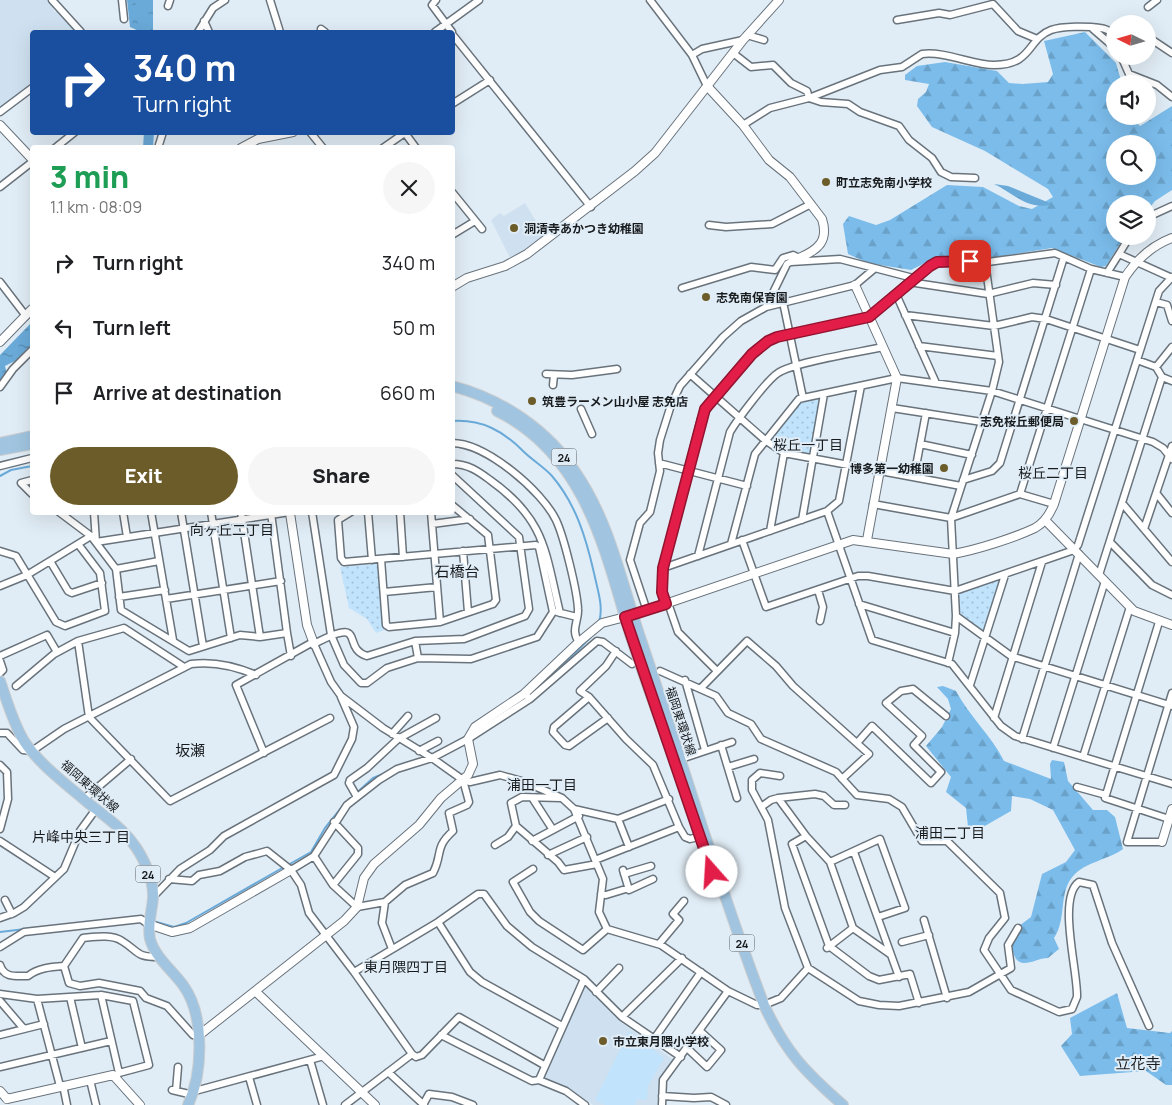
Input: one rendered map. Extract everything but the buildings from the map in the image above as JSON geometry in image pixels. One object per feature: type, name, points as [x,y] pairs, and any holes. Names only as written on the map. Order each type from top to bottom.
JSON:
[{"type":"main road","name":"福岡東環状線","points":[[455,387],[513,411],[542,434],[567,460],[592,498],[606,528],[629,616],[768,1029],[788,1060],[807,1082],[833,1105]]},
{"type":"main road","name":"福岡東環状線","points":[[455,393],[508,417],[537,439],[563,466],[592,515],[681,759],[703,836]]},
{"type":"main road","points":[[0,443],[30,436]]},
{"type":"main road","points":[[0,450],[30,444]]},
{"type":"main road","name":"福岡東環状線","points":[[0,681],[24,740],[32,751],[84,799],[124,832],[134,843],[152,882],[153,897],[148,924],[151,940],[159,957],[184,986],[194,1004],[198,1036],[198,1078],[188,1105]]},
{"type":"main road","name":"福岡東環状線","points":[[760,1005],[793,1057],[811,1078],[842,1105]]},
{"type":"street","points":[[122,0],[124,19]]},
{"type":"street","points":[[199,30],[213,8],[225,0]]},
{"type":"street","points":[[270,0],[279,30]]},
{"type":"street","points":[[436,0],[432,5],[449,30]]},
{"type":"street","points":[[438,30],[479,0]]},
{"type":"street","points":[[650,0],[692,55],[707,86],[743,125],[770,160],[790,177],[822,219],[825,236],[819,247],[787,264],[766,307]]},
{"type":"street","points":[[455,285],[467,278],[505,266],[527,254],[590,207],[655,153],[745,38],[779,0]]},
{"type":"street","points":[[1148,6],[1157,0]]},
{"type":"street","points":[[54,1],[79,30]]},
{"type":"street","points":[[897,20],[932,13],[950,15],[993,2],[1018,30],[1038,39]]},
{"type":"street","points":[[204,21],[208,30]]},
{"type":"street","points":[[743,125],[770,108],[809,98],[880,70],[902,67],[922,54],[993,65],[1020,59],[1028,54],[1038,39],[1050,30],[1062,28],[1101,28],[1106,30]]},
{"type":"street","points":[[1093,29],[1106,40]]},
{"type":"street","points":[[455,37],[590,207]]},
{"type":"street","points":[[692,55],[702,49],[745,38],[764,40]]},
{"type":"street","points":[[1156,43],[1172,53]]},
{"type":"street","points":[[733,54],[751,67],[773,65],[791,83],[807,91],[809,98]]},
{"type":"street","points":[[1125,65],[1129,74],[1157,85],[1172,97]]},
{"type":"street","points":[[455,102],[490,80]]},
{"type":"street","points":[[0,112],[30,90]]},
{"type":"street","points":[[809,98],[821,102],[848,104],[860,112],[899,126],[909,140],[932,158],[941,172],[951,177],[975,178]]},
{"type":"street","points":[[0,125],[30,159]]},
{"type":"street","points":[[59,145],[71,135]]},
{"type":"street","points":[[247,145],[258,139],[278,135]]},
{"type":"street","points":[[312,135],[321,145]]},
{"type":"street","points":[[388,145],[403,135]]},
{"type":"street","points":[[0,187],[30,163]]},
{"type":"street","points":[[455,196],[482,230]]},
{"type":"street","points":[[709,225],[726,227],[772,224],[811,204]]},
{"type":"street","points":[[1156,213],[1172,206]]},
{"type":"street","points":[[455,233],[475,221]]},
{"type":"street","points":[[357,907],[364,878],[374,864],[419,825],[441,798],[463,780],[473,764],[468,739],[475,727],[527,697],[581,640],[597,626],[854,540],[867,540],[953,554],[967,552],[1035,528],[1045,520],[1054,504],[1125,277],[1135,262],[1150,249],[1172,238]]},
{"type":"street","points":[[1107,273],[1124,245]]},
{"type":"street","points":[[716,671],[678,632],[662,592],[663,568],[702,419],[715,396],[756,349],[768,341],[789,334],[869,317],[911,280],[937,262],[959,260],[984,262],[1047,252],[1091,269],[1125,277]]},
{"type":"street","points":[[1022,739],[1045,666],[1078,545],[1140,350],[1159,292],[1172,277],[1119,254]]},
{"type":"street","points":[[682,288],[751,267],[775,270],[783,258],[793,255],[799,258]]},
{"type":"street","points":[[690,374],[765,440],[784,453],[914,477],[962,483],[992,471],[997,467],[1046,319],[1064,257]]},
{"type":"street","points":[[791,262],[840,259],[911,280],[914,284],[990,294],[1033,283],[1056,286]]},
{"type":"street","points":[[948,663],[955,633],[956,616],[951,518],[997,374],[998,356],[984,262]]},
{"type":"street","points":[[647,610],[630,560],[640,523],[650,512],[659,477],[658,453],[660,440],[671,405],[680,386],[732,327],[766,307],[855,285],[874,269]]},
{"type":"street","points":[[1020,494],[1074,329],[1091,269]]},
{"type":"street","points":[[0,282],[26,316]]},
{"type":"street","points":[[855,285],[897,378],[867,540]]},
{"type":"street","points":[[896,294],[936,383]]},
{"type":"street","points":[[783,302],[798,366],[803,398]]},
{"type":"street","points":[[1156,302],[1167,305],[1172,321]]},
{"type":"street","points":[[0,342],[30,311]]},
{"type":"street","points":[[905,314],[994,326],[1032,317],[1046,319],[1140,350]]},
{"type":"street","points":[[919,346],[998,356]]},
{"type":"street","points":[[698,556],[730,432],[740,417],[778,372],[883,347]]},
{"type":"street","points":[[1156,367],[1172,348]]},
{"type":"street","points":[[0,387],[13,369],[30,352]]},
{"type":"street","points":[[1138,360],[1156,367],[1162,377],[1172,381]]},
{"type":"street","points":[[546,374],[554,375],[617,369]]},
{"type":"street","points":[[554,375],[554,385]]},
{"type":"street","points":[[1053,748],[1075,676],[1110,542],[1162,377]]},
{"type":"street","points":[[731,544],[755,454],[799,399],[897,378],[992,391],[1143,440],[1163,448],[1171,458]]},
{"type":"street","points":[[663,568],[827,512],[839,501],[861,386]]},
{"type":"street","points":[[802,520],[824,394]]},
{"type":"street","points":[[892,408],[982,422]]},
{"type":"street","points":[[581,409],[592,434]]},
{"type":"street","points":[[914,477],[926,413]]},
{"type":"street","points":[[455,444],[481,451],[505,466],[550,508],[562,535],[578,611],[574,628],[581,640]]},
{"type":"street","points":[[920,444],[972,455]]},
{"type":"street","points":[[1144,529],[1171,458],[1172,446]]},
{"type":"street","points":[[770,531],[784,453]]},
{"type":"street","points":[[0,466],[30,458]]},
{"type":"street","points":[[659,463],[747,486]]},
{"type":"street","points":[[312,515],[331,635],[344,665],[361,683],[367,683],[386,668],[418,658],[472,659],[537,637],[556,612],[543,542],[530,517],[501,488],[473,468],[464,464],[455,464]]},
{"type":"street","points":[[264,753],[236,684],[313,643],[341,631],[347,632],[352,636],[358,650],[367,656],[415,641],[464,639],[525,616],[530,609],[522,547],[518,537],[455,478]]},
{"type":"street","points":[[30,481],[21,483],[30,492]]},
{"type":"street","points":[[873,504],[951,518],[1020,494],[1054,504]]},
{"type":"street","points":[[1157,494],[1172,513]]},
{"type":"street","points":[[1122,503],[1172,562]]},
{"type":"street","points":[[381,559],[386,625],[389,627],[440,622],[493,604],[496,600],[488,535],[455,508]]},
{"type":"street","points":[[827,512],[872,640],[948,663],[957,669],[1005,730],[1022,739],[1172,784]]},
{"type":"street","points":[[65,515],[94,539],[116,569],[120,610],[189,651],[240,635],[260,637],[287,633]]},
{"type":"street","points":[[94,515],[94,539]]},
{"type":"street","points":[[123,515],[127,537]]},
{"type":"street","points":[[152,515],[173,640]]},
{"type":"street","points":[[182,515],[203,646]]},
{"type":"street","points":[[211,515],[231,638]]},
{"type":"street","points":[[0,586],[27,575],[78,544],[94,539],[154,533],[212,524],[241,516],[256,515]]},
{"type":"street","points":[[271,515],[291,656]]},
{"type":"street","points":[[153,897],[169,879],[210,850],[224,836],[334,775],[352,739],[354,727],[341,696],[331,682],[313,643],[307,625],[290,515]]},
{"type":"street","points":[[346,515],[338,520],[341,558],[344,562],[463,551],[539,547],[556,612]]},
{"type":"street","points":[[368,515],[372,560]]},
{"type":"street","points":[[400,515],[403,557]]},
{"type":"street","points":[[431,515],[440,622]]},
{"type":"street","points":[[241,516],[260,637]]},
{"type":"street","points":[[432,524],[470,520]]},
{"type":"street","points":[[1045,520],[1130,607],[1141,616],[1172,625]]},
{"type":"street","points":[[742,540],[766,607],[850,578],[868,576],[956,591],[1077,552]]},
{"type":"street","points":[[1110,542],[1152,585],[1172,595]]},
{"type":"street","points":[[0,551],[16,556],[56,622],[65,626],[105,611],[100,573],[78,544]]},
{"type":"street","points":[[463,551],[468,612]]},
{"type":"street","points":[[50,561],[68,591],[72,593],[102,583]]},
{"type":"street","points":[[116,569],[159,561]]},
{"type":"street","points":[[994,718],[1042,562]]},
{"type":"street","points":[[970,686],[1005,575]]},
{"type":"street","points":[[166,599],[281,581]]},
{"type":"street","points":[[384,592],[437,587]]},
{"type":"street","points":[[119,597],[165,590]]},
{"type":"street","points":[[818,590],[823,607],[820,621]]},
{"type":"street","points":[[859,604],[955,633]]},
{"type":"street","points":[[1084,757],[1130,607]]},
{"type":"street","points":[[556,612],[576,617]]},
{"type":"street","points":[[956,616],[1001,651],[1013,656],[1170,705]]},
{"type":"street","points":[[1159,622],[1104,798],[1169,819]]},
{"type":"street","points":[[16,686],[57,652],[78,641],[124,628],[184,667]]},
{"type":"street","points":[[0,656],[47,636],[57,652]]},
{"type":"street","points":[[78,641],[89,716],[170,801],[330,718]]},
{"type":"street","points":[[415,641],[418,658]]},
{"type":"street","points":[[0,946],[24,932],[141,919],[148,924],[172,932],[190,928],[314,856],[334,822],[347,805],[357,797],[398,769],[432,758],[468,739],[527,697],[597,641],[616,651],[632,664]]},
{"type":"street","points":[[701,688],[747,641],[776,666],[793,686],[868,754],[842,778]]},
{"type":"street","points":[[616,651],[606,666],[580,691],[589,697],[626,739],[653,765],[685,837],[690,839],[703,836]]},
{"type":"street","points":[[0,661],[3,670],[0,673]]},
{"type":"street","points":[[0,733],[7,733],[23,750],[32,751],[64,729],[184,667],[204,663],[227,664],[256,675]]},
{"type":"street","points":[[660,671],[684,680],[716,696],[728,714],[751,724],[760,739],[836,772],[859,796],[889,799],[902,807],[922,841],[947,841],[1000,893],[1005,918],[989,938],[984,950],[1001,976],[1011,990],[1060,1012],[1072,1009],[1076,1003],[1077,988],[1068,910],[1071,892],[1074,885],[1079,882],[1093,884],[1112,942],[1149,1026]]},
{"type":"street","points":[[684,680],[705,750]]},
{"type":"street","points":[[857,744],[872,726],[931,782],[942,772],[914,745],[922,736],[886,703],[901,691],[913,689],[946,716]]},
{"type":"street","points":[[1172,693],[1170,705],[1127,842],[1162,842],[1172,809]]},
{"type":"street","points":[[341,696],[395,736],[432,758],[463,780],[470,782],[500,775],[526,782],[562,798],[579,816],[603,879],[599,912],[607,929],[659,944],[728,991],[760,1005],[781,998],[808,968]]},
{"type":"street","points":[[589,697],[554,727],[553,732],[565,745],[569,746],[608,718]]},
{"type":"street","points":[[357,797],[349,783],[350,780],[367,768],[395,736],[408,716]]},
{"type":"street","points":[[395,736],[436,718]]},
{"type":"street","points":[[419,751],[438,741]]},
{"type":"street","points":[[681,759],[732,742]]},
{"type":"street","points":[[721,745],[737,798]]},
{"type":"street","points":[[84,799],[131,759]]},
{"type":"street","points":[[728,767],[754,759]]},
{"type":"street","points":[[0,765],[7,772],[8,799],[0,828]]},
{"type":"street","points":[[780,776],[760,773],[752,780],[752,790],[768,820],[785,908],[808,968],[859,1001],[879,1006],[899,1006],[970,992],[1001,976],[1011,968],[1008,944],[1018,928]]},
{"type":"street","points":[[64,966],[69,983],[80,986],[99,983],[140,991],[146,998],[167,1006],[193,1035],[198,1036],[256,992],[357,907],[385,902],[405,885],[433,873],[437,865],[439,846],[453,831],[449,813],[467,805],[469,802],[463,780]]},
{"type":"street","points":[[1077,787],[1106,795]]},
{"type":"street","points":[[761,807],[771,800],[778,798],[815,794],[824,796],[834,805],[845,805]]},
{"type":"street","points":[[562,798],[534,799],[522,797],[511,803],[516,826],[558,862],[564,870],[596,862],[679,827]]},
{"type":"street","points":[[778,798],[806,836],[830,862],[853,928],[890,954]]},
{"type":"street","points":[[534,799],[553,830]]},
{"type":"street","points":[[574,809],[618,819],[668,799]]},
{"type":"street","points":[[0,918],[12,914],[24,906],[64,869],[80,831],[96,809]]},
{"type":"street","points":[[532,841],[579,816]]},
{"type":"street","points":[[618,819],[629,847]]},
{"type":"street","points":[[333,885],[358,854],[358,848],[334,822]]},
{"type":"street","points":[[495,845],[508,837],[516,826]]},
{"type":"street","points":[[806,836],[792,844],[828,947],[869,976],[879,980],[910,974],[919,1003]]},
{"type":"street","points":[[548,855],[587,837]]},
{"type":"street","points":[[830,862],[880,839],[905,908],[878,916]]},
{"type":"street","points":[[0,841],[55,878]]},
{"type":"street","points":[[169,879],[192,881],[199,874],[220,870],[245,857],[267,851],[291,870],[301,884],[309,913],[354,972],[412,1054],[416,1057],[422,1055],[459,1017],[544,1066]]},
{"type":"street","points":[[854,852],[899,977]]},
{"type":"street","points":[[314,856],[333,885],[357,907]]},
{"type":"street","points":[[629,888],[624,872],[650,866]]},
{"type":"street","points":[[533,869],[513,882],[530,912],[539,921],[583,950],[607,929]]},
{"type":"street","points":[[601,894],[606,895],[637,887],[653,879]]},
{"type":"street","points":[[354,972],[438,922],[478,894],[484,894],[507,926],[532,948],[584,980],[622,1017],[681,1057]]},
{"type":"street","points":[[5,900],[12,914]]},
{"type":"street","points":[[659,944],[679,920],[672,914],[684,901]]},
{"type":"street","points":[[385,902],[382,923],[392,949]]},
{"type":"street","points":[[924,920],[947,998]]},
{"type":"street","points":[[438,922],[470,972],[482,982],[562,1026]]},
{"type":"street","points":[[64,966],[83,938],[81,926]]},
{"type":"street","points":[[828,947],[853,928]]},
{"type":"street","points":[[902,942],[928,935]]},
{"type":"street","points":[[83,938],[120,940],[142,957],[159,957]]},
{"type":"street","points":[[622,1017],[682,958]]},
{"type":"street","points":[[0,965],[2,972],[8,976],[28,976],[49,967],[64,966]]},
{"type":"street","points":[[596,992],[619,968]]},
{"type":"street","points":[[654,1039],[701,972]]},
{"type":"street","points":[[539,1080],[584,980]]},
{"type":"street","points":[[662,1105],[663,1080],[728,991]]},
{"type":"street","points":[[256,992],[376,1105]]},
{"type":"street","points":[[0,994],[36,999],[101,995],[133,1001],[149,1065],[118,1075],[62,1085],[6,1102],[0,1091]]},
{"type":"street","points":[[101,995],[118,1075],[140,1105]]},
{"type":"street","points":[[70,997],[82,1048]]},
{"type":"street","points":[[36,999],[67,1105]]},
{"type":"street","points":[[0,1001],[24,1029]]},
{"type":"street","points":[[0,1035],[44,1024]]},
{"type":"street","points":[[687,1048],[707,1067],[721,1050],[700,1031]]},
{"type":"street","points":[[441,1035],[532,1081],[539,1080],[566,1092],[584,1105]]},
{"type":"street","points":[[0,1067],[111,1041]]},
{"type":"street","points":[[345,1105],[412,1054]]},
{"type":"street","points":[[178,1067],[174,1090],[194,1093],[324,1056]]},
{"type":"street","points":[[310,1060],[323,1105]]},
{"type":"street","points":[[388,1072],[423,1105],[429,1094],[452,1098],[473,1105]]},
{"type":"street","points":[[249,1077],[257,1105]]},
{"type":"street","points":[[90,1080],[96,1105]]},
{"type":"street","points":[[662,1096],[712,1097],[726,1105]]},
{"type":"shaded area","points":[[0,0],[48,0],[55,12],[59,10],[75,30],[30,30],[30,85],[0,109]]},
{"type":"shaded area","points":[[525,203],[545,236],[533,246],[510,258],[491,220],[500,213],[504,216]]},
{"type":"shaded area","points":[[818,398],[822,399],[810,455],[784,452],[768,439],[801,402]]},
{"type":"shaded area","points":[[376,564],[379,566],[384,630],[376,633],[367,619],[349,608],[340,567]]},
{"type":"shaded area","points":[[1001,579],[984,634],[959,613],[957,593]]},
{"type":"shaded area","name":"市立東月隈小学校","points":[[583,986],[587,986],[621,1022],[674,1060],[663,1072],[660,1079],[658,1105],[593,1105],[570,1089],[544,1078]]},
{"type":"shaded area","points":[[629,1031],[664,1058],[648,1086],[647,1100],[637,1099],[635,1105],[605,1105],[595,1100]]},
{"type":"green space","points":[[1085,32],[1106,53],[1106,65],[1117,65],[1119,75],[1106,75],[1106,125],[1156,125],[1156,116],[1172,106],[1172,190],[1156,200],[1156,195],[1106,195],[1106,245],[1119,245],[1106,266],[1101,267],[1052,248],[984,259],[939,256],[911,270],[868,263],[848,254],[843,224],[849,216],[876,225],[890,220],[947,185],[983,187],[1019,206],[1032,209],[1053,197],[1048,189],[985,151],[932,127],[917,106],[918,99],[926,92],[929,84],[905,80],[905,75],[917,66],[945,62],[997,71],[1009,83],[1048,82],[1053,74],[1044,41]]},
{"type":"green space","points":[[943,686],[956,691],[1004,761],[1051,779],[1050,764],[1052,760],[1064,762],[1068,781],[1093,810],[1107,810],[1115,817],[1123,849],[1080,870],[1069,882],[1064,897],[1058,931],[1054,938],[1059,949],[1048,958],[1027,963],[1017,960],[1014,956],[1011,932],[1031,917],[1042,874],[1066,862],[1075,850],[1053,810],[1030,799],[1012,796],[1011,811],[983,827],[968,827],[966,808],[946,792],[951,777],[926,746],[942,727],[951,709],[948,699],[937,687]]},
{"type":"green space","points":[[1117,993],[1127,1028],[1170,1033],[1172,1031],[1172,1085],[1166,1085],[1146,1071],[1080,1076],[1061,1046],[1072,1034],[1070,1018]]},
{"type":"water","points":[[127,0],[153,0],[153,30],[146,28],[137,30],[130,27]]},
{"type":"water","points":[[994,184],[1008,186],[1052,204],[1044,206],[1028,203]]},
{"type":"water","points":[[30,324],[30,346],[15,361],[5,366],[7,374],[0,383],[0,355]]},
{"type":"waterway","points":[[140,0],[144,30]]},
{"type":"waterway","points":[[148,145],[149,135]]},
{"type":"waterway","points":[[455,421],[482,424],[500,432],[552,476],[568,498],[579,522],[600,598],[599,622]]},
{"type":"waterway","points":[[0,476],[11,470],[30,466]]},
{"type":"waterway","points":[[552,676],[591,637]]},
{"type":"waterway","points":[[529,695],[549,679]]},
{"type":"waterway","points":[[351,798],[373,778],[383,774]]},
{"type":"waterway","points":[[288,865],[311,852],[325,828],[342,807]]},
{"type":"waterway","points":[[153,921],[174,927],[186,923],[284,867]]},
{"type":"waterway","points":[[0,932],[25,929]]},
{"type":"place","name":"町立志免南小学校","points":[[826,182]]},
{"type":"place","name":"洞清寺あかつき幼稚園","points":[[514,228]]},
{"type":"place","name":"志免南保育園","points":[[706,297]]},
{"type":"place","name":"筑豊ラーメン山小屋 志免店","points":[[532,401]]},
{"type":"place","name":"志免桜丘郵便局","points":[[1074,421]]},
{"type":"place","name":"博多第一幼稚園","points":[[944,468]]},
{"type":"place","name":"市立東月隈小学校","points":[[603,1041]]},
{"type":"district","name":"桜丘一丁目","points":[[808,444]]},
{"type":"district","name":"桜丘二丁目","points":[[1053,472]]},
{"type":"district","name":"向ヶ丘二丁目","points":[[232,529]]},
{"type":"district","name":"石橋台","points":[[457,571]]},
{"type":"district","name":"坂瀬","points":[[190,750]]},
{"type":"district","name":"浦田一丁目","points":[[542,784]]},
{"type":"district","name":"浦田二丁目","points":[[950,832]]},
{"type":"district","name":"片峰中央三丁目","points":[[81,836]]},
{"type":"district","name":"東月隈四丁目","points":[[406,966]]},
{"type":"district","name":"立花寺","points":[[1138,1063]]},
{"type":"route","points":[[712,872],[625,617],[666,604],[662,592],[661,576],[705,409],[756,349],[768,341],[789,334],[869,317],[913,278],[937,262],[970,261]]}]
